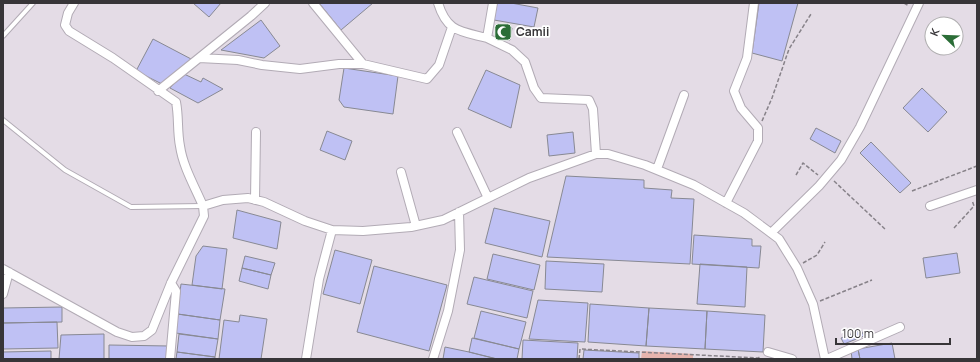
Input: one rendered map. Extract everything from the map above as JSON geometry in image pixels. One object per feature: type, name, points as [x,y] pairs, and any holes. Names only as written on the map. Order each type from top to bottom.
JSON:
[{"type":"street","points":[[3,294],[6,271],[117,332],[132,337],[144,336],[152,330],[171,283],[198,231],[204,216],[203,206],[184,162],[179,145],[176,102],[158,91],[113,58],[69,32],[65,25],[68,13],[74,3]]},
{"type":"street","points":[[158,91],[265,3]]},
{"type":"street","points":[[313,3],[363,64]]},
{"type":"street","points":[[438,3],[442,17],[452,27],[487,38],[512,50],[525,62],[534,88],[542,98],[589,100],[593,110],[596,154]]},
{"type":"street","points":[[487,38],[493,3]]},
{"type":"street","points":[[726,203],[758,141],[758,128],[741,108],[734,91],[747,58],[754,3]]},
{"type":"street","points":[[771,233],[841,160],[860,127],[919,3]]},
{"type":"street","points":[[199,58],[238,60],[262,65],[300,69],[339,64],[363,64],[427,79],[439,65],[452,27]]},
{"type":"street","points":[[657,170],[684,95]]},
{"type":"street","points":[[254,200],[256,132]]},
{"type":"street","points":[[457,132],[488,198]]},
{"type":"street","points":[[203,206],[223,200],[248,198],[264,202],[305,221],[332,230],[364,230],[416,226],[443,220],[528,178],[596,154],[608,154],[657,170],[694,185],[744,213],[779,240],[796,266],[813,304],[826,359],[900,327]]},
{"type":"street","points":[[401,172],[416,226]]},
{"type":"street","points":[[930,206],[974,191]]},
{"type":"street","points":[[434,359],[448,310],[460,250],[459,212]]},
{"type":"street","points":[[306,359],[319,279],[332,230]]},
{"type":"street","points":[[170,359],[176,291],[171,283]]},
{"type":"street","points":[[768,352],[792,359]]},
{"type":"lane","points":[[3,36],[33,3]]},
{"type":"lane","points":[[3,120],[65,170],[131,206],[203,206]]},
{"type":"path","points":[[758,128],[772,98],[789,49],[811,14]]},
{"type":"path","points":[[796,175],[803,163],[826,177],[886,230]]},
{"type":"path","points":[[912,191],[977,166]]},
{"type":"path","points":[[954,228],[974,206],[974,191]]},
{"type":"path","points":[[796,266],[818,255],[825,242]]},
{"type":"path","points":[[813,304],[872,280]]},
{"type":"path","points":[[579,359],[580,349],[758,358],[768,352]]},
{"type":"shaded area","points":[[642,351],[693,354],[693,359],[641,359]]},
{"type":"building","points":[[193,3],[221,3],[209,17]]},
{"type":"building","points":[[319,3],[373,3],[341,30]]},
{"type":"building","points":[[497,3],[511,3],[538,8],[534,27],[494,20]]},
{"type":"building","points":[[759,3],[798,3],[782,61],[752,53]]},
{"type":"building","points":[[261,20],[280,46],[264,58],[221,50]]},
{"type":"building","name":"Camii","points":[[497,25],[512,28],[510,40],[495,37]]},
{"type":"building","points":[[153,39],[193,60],[162,84],[136,71]]},
{"type":"building","points":[[344,68],[398,76],[393,114],[344,107],[339,100]]},
{"type":"building","points":[[486,70],[520,85],[511,128],[468,109]]},
{"type":"building","points":[[184,74],[201,82],[203,78],[223,89],[198,103],[170,88]]},
{"type":"building","points":[[922,88],[947,112],[928,132],[903,108]]},
{"type":"building","points":[[816,128],[841,141],[835,153],[810,139]]},
{"type":"building","points":[[327,131],[352,141],[345,160],[320,150]]},
{"type":"building","points":[[573,132],[575,153],[549,156],[547,135]]},
{"type":"building","points":[[871,142],[911,183],[900,193],[860,153]]},
{"type":"building","points":[[566,176],[644,180],[644,188],[672,190],[671,198],[694,199],[690,264],[547,257]]},
{"type":"building","points":[[494,208],[550,221],[542,257],[485,243]]},
{"type":"building","points":[[237,210],[281,222],[277,249],[233,238]]},
{"type":"building","points":[[694,235],[752,239],[752,246],[761,246],[759,268],[692,264]]},
{"type":"building","points":[[203,246],[227,249],[222,289],[192,285],[196,256]]},
{"type":"building","points":[[335,250],[372,260],[360,304],[323,294]]},
{"type":"building","points":[[957,253],[960,273],[926,278],[923,258]]},
{"type":"building","points":[[493,254],[540,265],[534,290],[487,279]]},
{"type":"building","points":[[245,256],[275,263],[271,275],[242,268]]},
{"type":"building","points":[[546,261],[604,264],[602,292],[545,289]]},
{"type":"building","points":[[700,264],[747,267],[745,307],[697,304]]},
{"type":"building","points":[[374,266],[447,285],[429,351],[357,332]]},
{"type":"building","points":[[242,268],[271,275],[268,289],[239,281]]},
{"type":"building","points":[[474,277],[533,291],[527,318],[467,304]]},
{"type":"building","points":[[181,284],[225,289],[220,320],[177,314]]},
{"type":"building","points":[[538,300],[588,303],[585,342],[529,339]]},
{"type":"building","points":[[590,304],[649,308],[646,346],[588,342]]},
{"type":"building","points":[[62,307],[62,322],[3,323],[3,308]]},
{"type":"building","points":[[649,308],[707,311],[705,349],[646,346]]},
{"type":"building","points":[[481,311],[526,322],[519,349],[474,338]]},
{"type":"building","points":[[707,311],[765,315],[763,352],[705,349]]},
{"type":"building","points":[[178,314],[220,320],[218,339],[176,333]]},
{"type":"building","points":[[240,315],[267,319],[261,359],[219,359],[224,320],[239,322]]},
{"type":"building","points":[[57,322],[58,348],[3,349],[3,323]]},
{"type":"building","points":[[861,330],[864,336],[844,344],[841,338]]},
{"type":"building","points":[[104,334],[104,359],[59,359],[61,335]]},
{"type":"building","points":[[179,334],[218,339],[215,357],[177,352]]},
{"type":"building","points":[[472,338],[519,349],[517,359],[497,359],[469,352]]},
{"type":"building","points":[[523,340],[578,343],[577,359],[522,359]]},
{"type":"building","points":[[892,343],[895,359],[860,359],[858,349]]},
{"type":"building","points":[[109,345],[169,346],[169,359],[109,359]]},
{"type":"building","points":[[445,347],[469,352],[497,359],[443,359]]},
{"type":"building","points":[[858,349],[860,359],[852,359],[851,350]]},
{"type":"building","points":[[584,350],[639,353],[639,359],[583,359]]},
{"type":"building","points":[[51,351],[51,359],[3,359],[3,352]]},
{"type":"building","points":[[177,352],[215,357],[215,359],[176,359]]},
{"type":"place","name":"Camii","points":[[503,32]]}]
